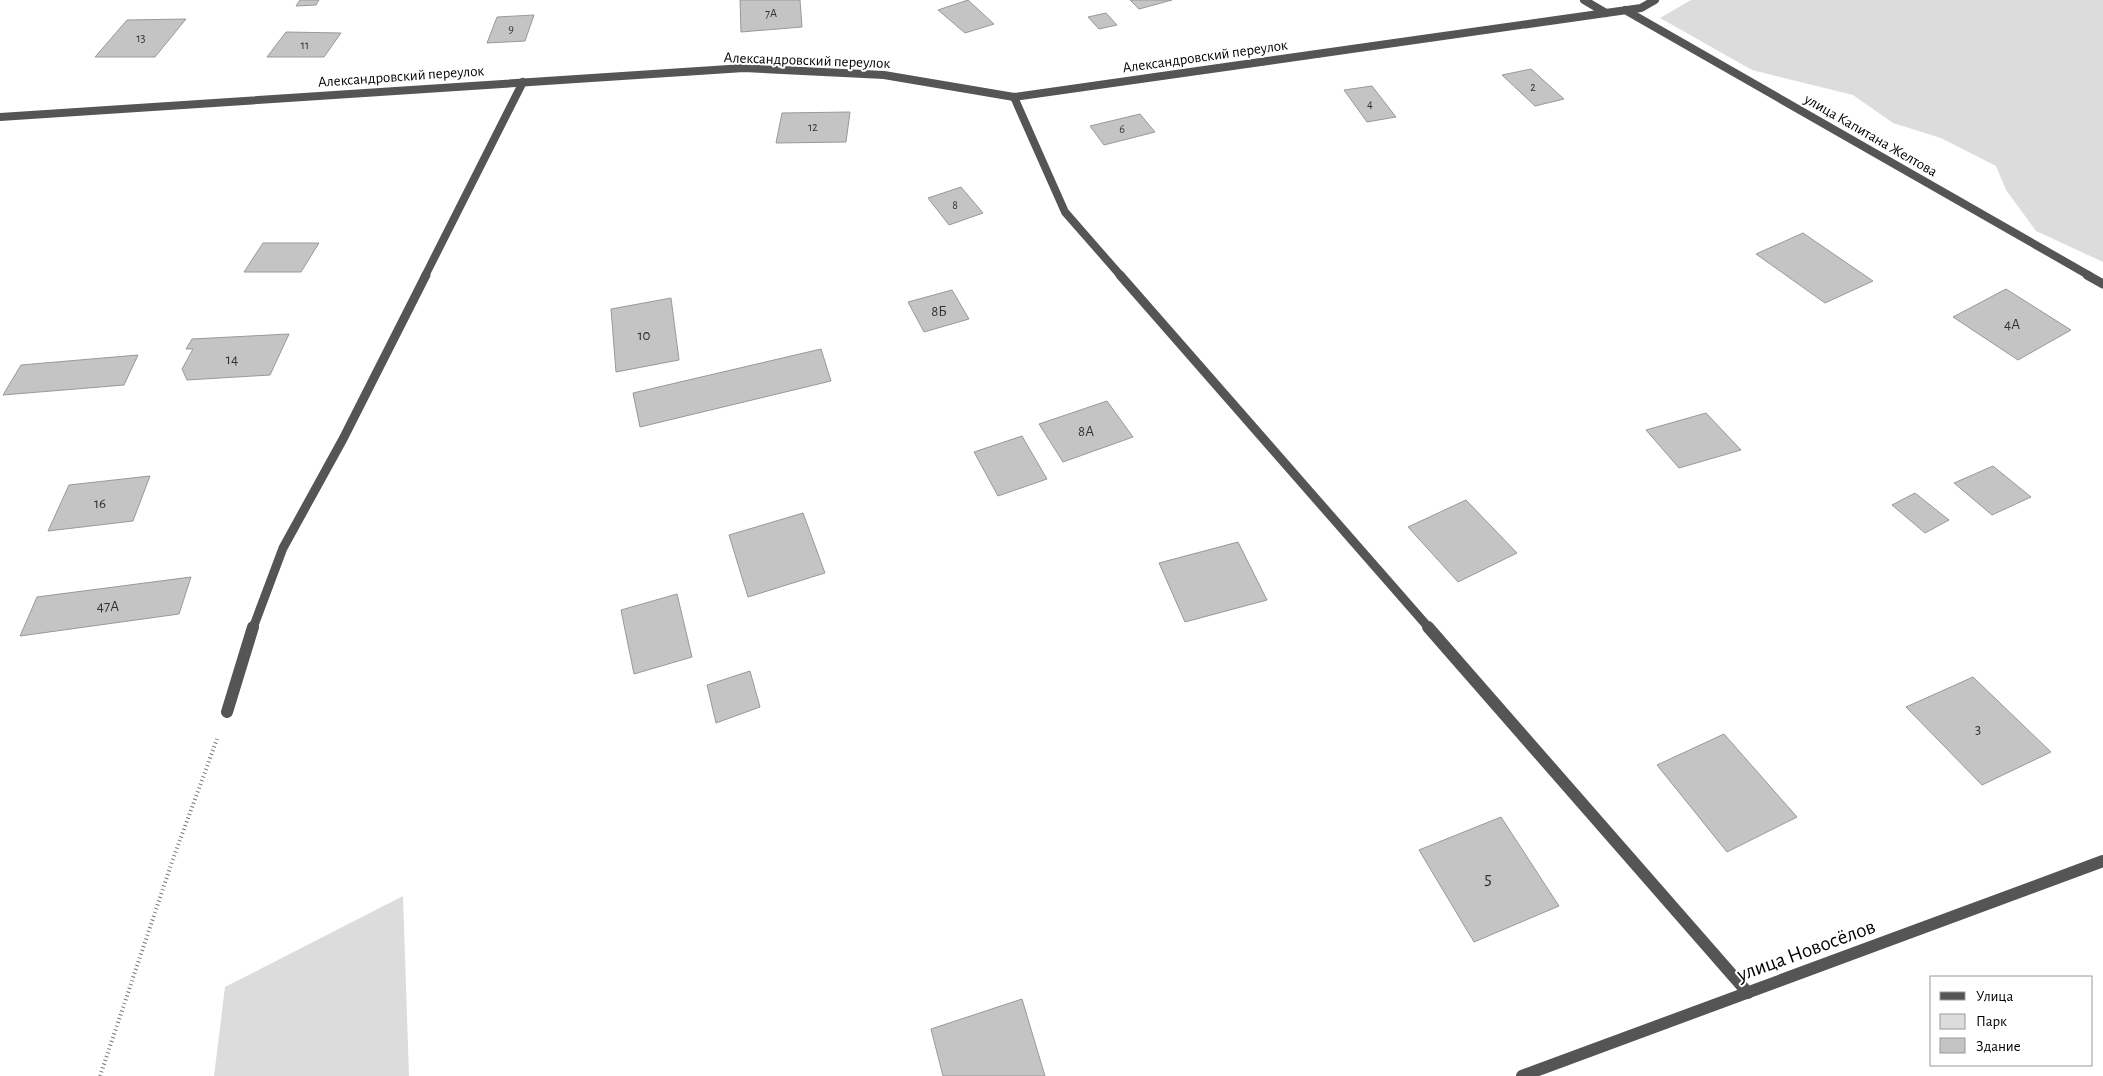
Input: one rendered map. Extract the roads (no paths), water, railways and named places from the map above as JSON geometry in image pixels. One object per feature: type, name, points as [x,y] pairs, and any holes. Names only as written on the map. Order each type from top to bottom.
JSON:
[{"type":"street","points":[[1584,0],[1606,13]]},
{"type":"street","name":"Александровский переулок","points":[[0,117],[744,68],[884,75],[1014,97],[1641,8],[1655,0]]},
{"type":"street","name":"улица Капитана Желтова","points":[[1625,10],[2103,284]]},
{"type":"street","points":[[227,712],[253,627],[283,548],[343,438],[523,82]]},
{"type":"street","points":[[1014,97],[1065,212],[1748,993]]},
{"type":"street","name":"улица Новосёлов","points":[[1522,1076],[2103,861]]}]
